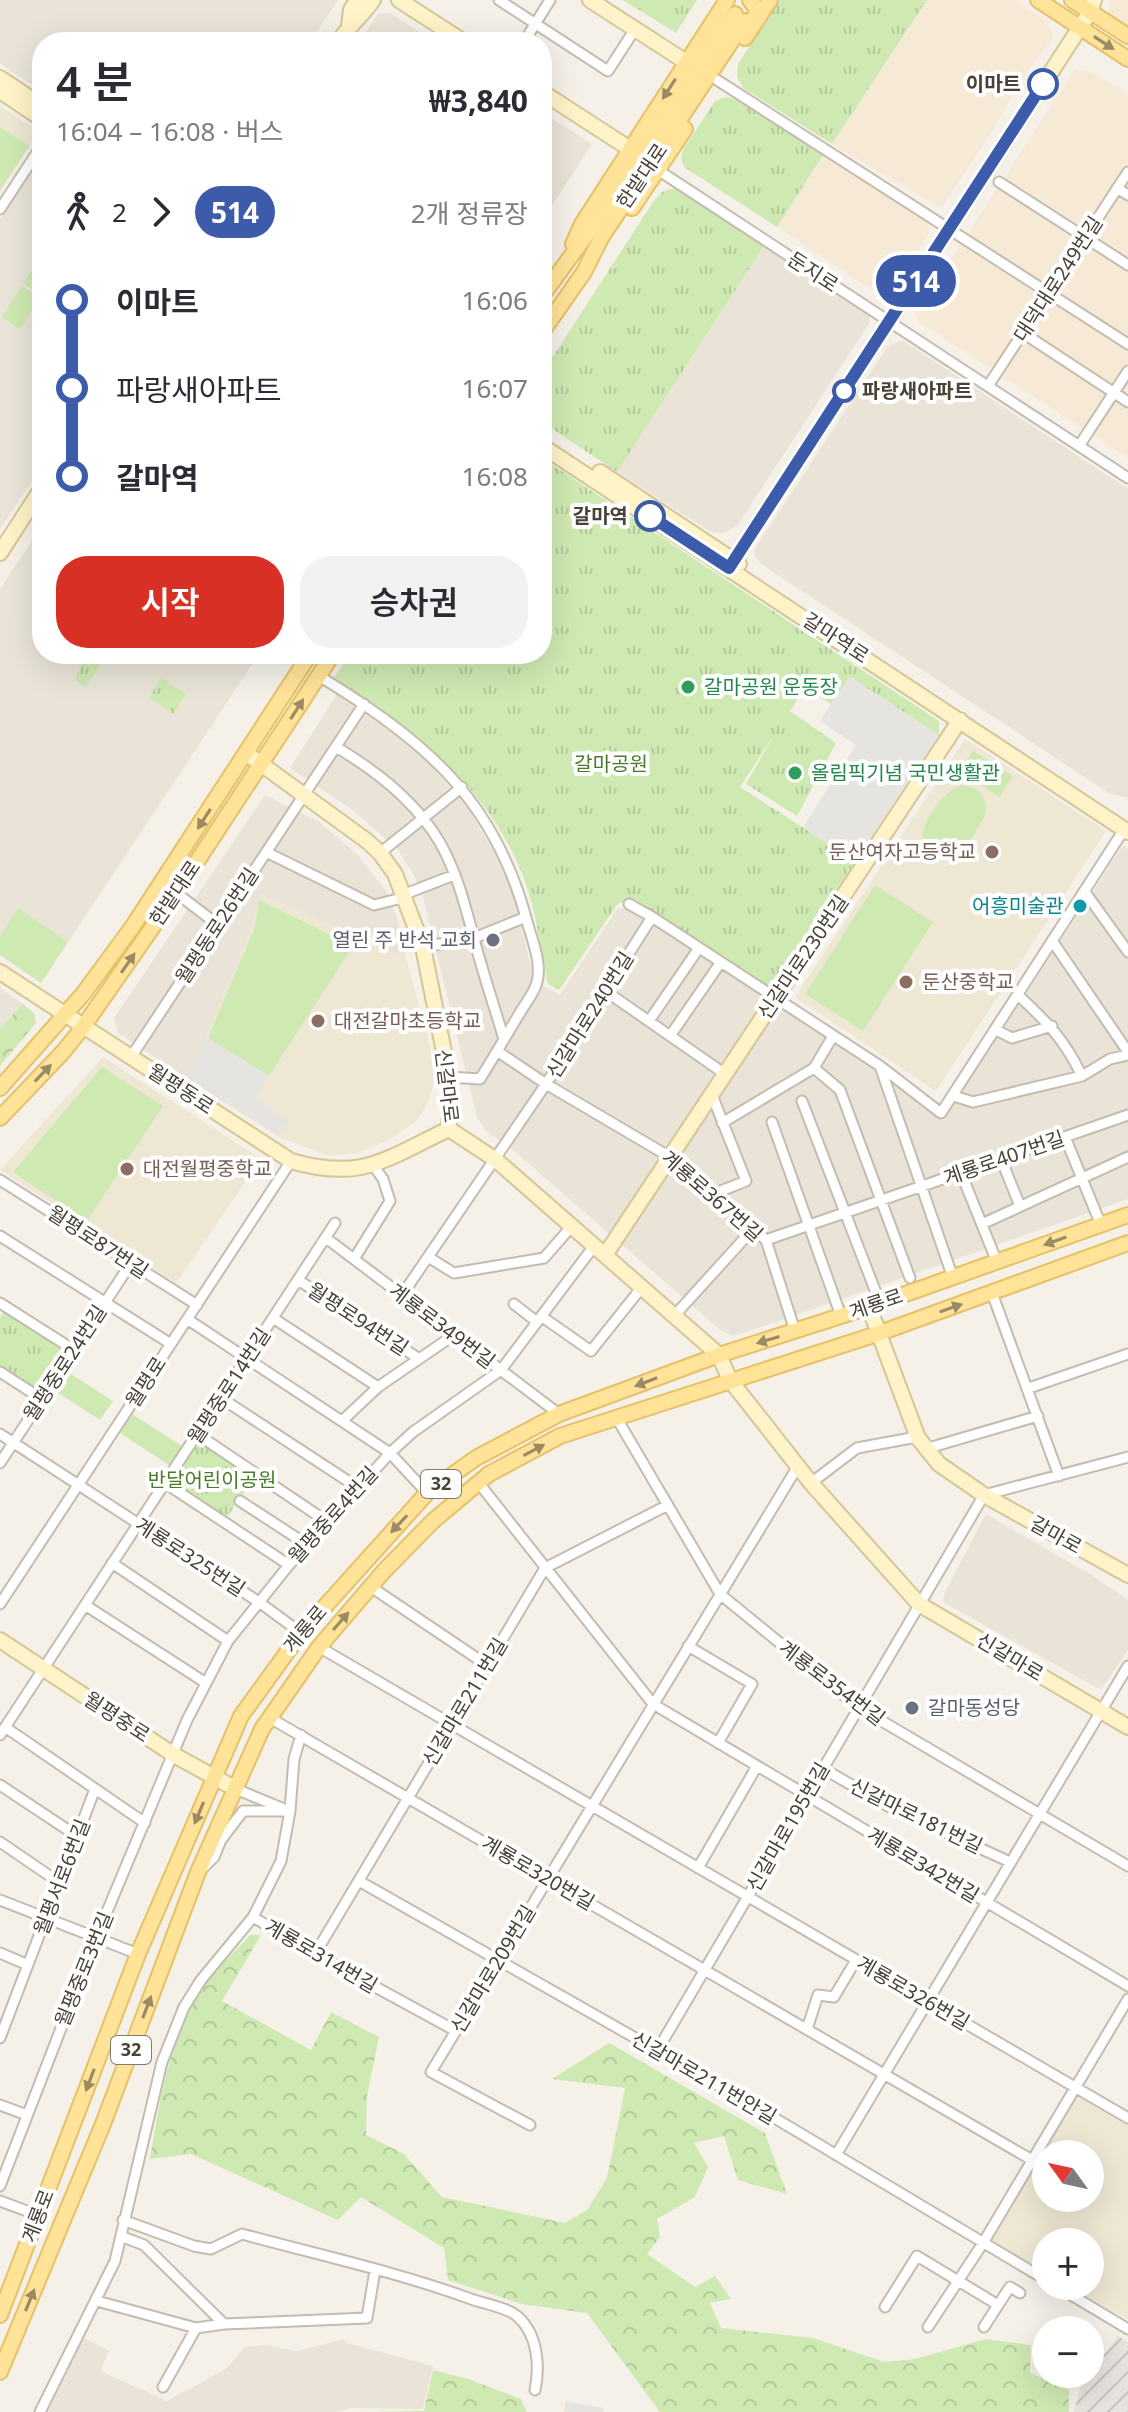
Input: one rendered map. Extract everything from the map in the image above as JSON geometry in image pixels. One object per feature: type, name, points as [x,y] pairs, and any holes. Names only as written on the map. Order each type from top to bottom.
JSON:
[{"type":"main road","points":[[736,10],[756,8],[750,0]]},
{"type":"main road","points":[[565,262],[582,224],[686,62],[736,10],[770,0]]},
{"type":"main road","points":[[1038,0],[1128,59]]},
{"type":"main road","points":[[1072,0],[1092,6],[1128,36]]},
{"type":"main road","points":[[584,272],[607,246],[717,80],[736,10]]},
{"type":"main road","name":"한밭대로","points":[[552,281],[590,230],[736,10]]},
{"type":"main road","name":"한밭대로","points":[[552,318],[584,272],[736,10]]},
{"type":"main road","name":"한밭대로","points":[[0,1088],[83,994],[133,926],[303,664]]},
{"type":"main road","name":"한밭대로","points":[[0,1118],[83,1027],[175,895],[327,664]]},
{"type":"main road","name":"계룡로","points":[[0,2315],[138,1954],[241,1716],[301,1633],[427,1493],[476,1458],[559,1414],[719,1355],[953,1278],[1128,1215]]},
{"type":"main road","name":"계룡로","points":[[0,2372],[103,2124],[198,1872],[262,1729],[319,1647],[433,1521],[489,1474],[560,1436],[877,1334],[1128,1243]]},
{"type":"street","points":[[349,26],[351,10],[357,0]]},
{"type":"street","points":[[345,32],[373,0]]},
{"type":"street","points":[[399,0],[449,32]]},
{"type":"street","points":[[499,0],[547,32]]},
{"type":"street","points":[[530,32],[550,0]]},
{"type":"street","points":[[590,0],[686,62]]},
{"type":"street","points":[[731,564],[1092,6],[1104,0]]},
{"type":"street","points":[[552,35],[608,71],[635,29]]},
{"type":"street","points":[[0,78],[32,99]]},
{"type":"street","points":[[717,80],[1128,344]]},
{"type":"street","points":[[0,91],[32,112]]},
{"type":"street","points":[[552,98],[630,149]]},
{"type":"street","points":[[0,209],[32,160]]},
{"type":"street","name":"둔지로","points":[[658,170],[1128,478]]},
{"type":"street","name":"대덕대로249번길","points":[[988,386],[1127,176]]},
{"type":"street","points":[[999,182],[1128,265]]},
{"type":"street","points":[[1117,188],[1128,195]]},
{"type":"street","points":[[1023,333],[1128,402]]},
{"type":"street","points":[[1079,446],[1128,371]]},
{"type":"street","name":"갈마역로","points":[[552,442],[960,720],[1127,827]]},
{"type":"street","name":"갈마역로","points":[[552,452],[731,564],[1127,827]]},
{"type":"street","points":[[0,553],[32,503]]},
{"type":"street","points":[[319,676],[418,743],[462,787],[496,836],[518,885],[537,959],[537,983],[480,1079],[449,1077]]},
{"type":"street","name":"월평동로26번길","points":[[131,1057],[364,704]]},
{"type":"street","name":"신갈마로230번길","points":[[599,1251],[670,1157],[960,720]]},
{"type":"street","points":[[336,747],[382,778],[438,841],[464,895],[504,1039]]},
{"type":"street","name":"신갈마로","points":[[246,753],[380,853],[405,895],[423,947],[449,1077],[449,1129],[496,1160],[719,1355],[730,1380],[811,1483],[919,1604],[1128,1727]]},
{"type":"street","points":[[380,853],[462,787]]},
{"type":"street","points":[[629,904],[880,1066],[941,1113],[1127,827]]},
{"type":"street","points":[[266,852],[374,905],[454,875]]},
{"type":"street","points":[[1085,892],[1128,952]]},
{"type":"street","points":[[175,895],[218,925]]},
{"type":"street","points":[[423,947],[474,938],[526,917]]},
{"type":"street","name":"신갈마로240번길","points":[[496,1160],[652,917]]},
{"type":"street","points":[[954,1096],[973,1102],[1082,1076],[1110,1059],[1128,1054],[1053,942]]},
{"type":"street","points":[[649,1021],[699,948]]},
{"type":"street","points":[[670,1036],[721,962]]},
{"type":"street","name":"월평동로","points":[[0,972],[291,1161],[319,1169],[338,1170],[373,1165],[449,1129]]},
{"type":"street","points":[[604,990],[725,1074]]},
{"type":"street","points":[[1018,995],[1052,1026],[1071,1052],[1082,1076]]},
{"type":"street","points":[[996,1030],[1012,1038],[1052,1026]]},
{"type":"street","points":[[722,1123],[814,1068],[833,1036]]},
{"type":"street","name":"계룡로367번길","points":[[497,1051],[546,1084],[670,1157],[766,1240],[795,1331]]},
{"type":"street","points":[[880,1066],[953,1278]]},
{"type":"street","points":[[814,1068],[840,1090],[910,1278]]},
{"type":"street","points":[[712,1095],[746,1181],[713,1194]]},
{"type":"street","points":[[802,1101],[845,1213],[874,1305]]},
{"type":"street","name":"계룡로407번길","points":[[766,1240],[1128,1115]]},
{"type":"street","points":[[772,1122],[841,1316]]},
{"type":"street","points":[[1065,1137],[1101,1225]]},
{"type":"street","points":[[982,1224],[1128,1157]]},
{"type":"street","points":[[1001,1159],[1020,1206]]},
{"type":"street","points":[[402,1295],[496,1160]]},
{"type":"street","name":"월평로","points":[[0,1604],[291,1161]]},
{"type":"street","points":[[354,1259],[390,1201],[383,1179],[373,1165]]},
{"type":"street","points":[[961,1173],[997,1262]]},
{"type":"street","name":"월평로87번길","points":[[0,1180],[197,1305]]},
{"type":"street","name":"월평중로14번길","points":[[3,1731],[335,1223]]},
{"type":"street","points":[[428,1257],[454,1273],[544,1258],[571,1227]]},
{"type":"street","points":[[675,1315],[753,1229]]},
{"type":"street","points":[[0,1236],[171,1344]]},
{"type":"street","name":"계룡로349번길","points":[[326,1238],[559,1414]]},
{"type":"street","name":"월평중로4번길","points":[[174,1755],[187,1720],[228,1641],[306,1544],[357,1487],[413,1432],[501,1370],[539,1319],[599,1251]]},
{"type":"street","name":"월평중로24번길","points":[[0,1463],[131,1263]]},
{"type":"street","name":"월평로94번길","points":[[298,1280],[418,1358]]},
{"type":"street","points":[[514,1304],[591,1351],[642,1287]]},
{"type":"street","points":[[992,1293],[1059,1476]]},
{"type":"street","points":[[0,1303],[74,1350]]},
{"type":"street","name":"갈마로","points":[[874,1305],[877,1334],[921,1443],[939,1464],[984,1495],[1128,1575]]},
{"type":"street","points":[[273,1318],[378,1387]]},
{"type":"street","points":[[187,1319],[390,1453],[427,1493]]},
{"type":"street","points":[[342,1421],[378,1387],[454,1335]]},
{"type":"street","points":[[1029,1388],[1128,1354]]},
{"type":"street","points":[[0,1372],[42,1399]]},
{"type":"street","points":[[221,1398],[357,1487]]},
{"type":"street","points":[[811,1483],[857,1448],[921,1443],[1038,1416]]},
{"type":"street","name":"계룡로354번길","points":[[616,1417],[720,1594],[858,1707],[1128,1866]]},
{"type":"street","name":"계룡로325번길","points":[[0,1434],[259,1602],[301,1633]]},
{"type":"street","points":[[197,1434],[326,1521]]},
{"type":"street","name":"갈마로","points":[[984,1495],[1128,1457]]},
{"type":"street","name":"신갈마로209번길","points":[[530,2125],[431,2072],[798,1466]]},
{"type":"street","name":"계룡로342번길","points":[[478,1482],[653,1704],[1128,1986]]},
{"type":"street","points":[[165,1483],[289,1565]]},
{"type":"street","points":[[919,1604],[984,1495]]},
{"type":"street","points":[[240,1501],[306,1544]]},
{"type":"street","points":[[545,1568],[668,1505]]},
{"type":"street","points":[[112,1563],[228,1641]]},
{"type":"street","name":"신갈마로211번길","points":[[315,1954],[545,1568]]},
{"type":"street","points":[[371,1587],[487,1665]]},
{"type":"street","name":"신갈마로195번길","points":[[657,2051],[919,1604]]},
{"type":"street","points":[[85,1605],[206,1683]]},
{"type":"street","name":"월평중로","points":[[0,1640],[174,1755],[236,1789]]},
{"type":"street","points":[[688,1646],[752,1684],[718,1743]]},
{"type":"street","name":"계룡로326번길","points":[[319,1647],[1128,2118]]},
{"type":"street","points":[[836,2155],[1128,1666]]},
{"type":"street","name":"계룡로320번길","points":[[270,1718],[1032,2160]]},
{"type":"street","points":[[3,1731],[145,1823]]},
{"type":"street","name":"계룡로314번길","points":[[301,1735],[294,1759],[290,1811],[281,1861],[253,1917],[456,2031]]},
{"type":"street","name":"월평중로3번길","points":[[0,2186],[96,1938],[174,1755]]},
{"type":"street","points":[[698,1868],[757,1766]]},
{"type":"street","name":"신갈마로181번길","points":[[822,1768],[888,1806],[1010,1862]]},
{"type":"street","points":[[0,1785],[77,1836]]},
{"type":"street","name":"월평서로6번길","points":[[0,2038],[95,1789]]},
{"type":"street","points":[[236,1789],[290,1811]]},
{"type":"street","points":[[198,1872],[214,1857],[221,1840],[243,1811],[290,1811]]},
{"type":"street","points":[[0,1842],[60,1883]]},
{"type":"street","name":"신갈마로211번안길","points":[[359,1881],[741,2098],[1032,2272]]},
{"type":"street","points":[[0,1900],[138,1954]]},
{"type":"street","points":[[40,2412],[115,2261],[162,2062],[184,2007],[201,1980],[253,1917]]},
{"type":"street","points":[[0,1953],[28,1965]]},
{"type":"street","points":[[807,2029],[818,1995],[834,1997],[856,1960]]},
{"type":"street","points":[[1044,2140],[1128,1999]]},
{"type":"street","points":[[0,2004],[11,2009]]},
{"type":"street","points":[[0,2105],[27,2115]]},
{"type":"street","points":[[928,2327],[1032,2160]]},
{"type":"street","points":[[0,2201],[38,2215]]},
{"type":"street","points":[[123,2220],[194,2246],[211,2249],[242,2234],[425,2283],[516,2316],[529,2332],[537,2353],[539,2372],[535,2390]]},
{"type":"street","points":[[123,2237],[144,2245],[224,2324]]},
{"type":"street","points":[[885,2307],[917,2256],[998,2305]]},
{"type":"street","points":[[97,2301],[196,2328],[367,2318],[375,2270]]},
{"type":"street","points":[[984,2327],[1010,2287],[1020,2293]]},
{"type":"street","points":[[1079,2300],[1128,2329]]},
{"type":"street","points":[[163,2387],[196,2328]]},
{"type":"shaded area","points":[[0,0],[338,0],[317,32],[32,32],[32,85],[0,64]]},
{"type":"shaded area","points":[[927,0],[1015,0],[1047,22],[1053,34],[1052,40],[1028,70],[941,208],[832,144]]},
{"type":"shaded area","points":[[1110,0],[1128,0],[1128,29],[1113,18],[1109,10]]},
{"type":"shaded area","points":[[390,13],[419,32],[366,32],[378,14]]},
{"type":"shaded area","points":[[1075,69],[1092,72],[1128,94],[1128,458],[919,322],[916,313]]},
{"type":"shaded area","points":[[0,106],[32,127],[32,143],[0,192]]},
{"type":"shaded area","points":[[552,118],[592,144],[552,206]]},
{"type":"shaded area","points":[[823,155],[928,223],[929,233],[892,290],[886,294],[872,290],[777,227]]},
{"type":"shaded area","points":[[32,170],[32,480],[0,529],[0,219]]},
{"type":"shaded area","points":[[764,246],[863,310],[869,315],[870,322],[737,526],[721,534],[711,532],[617,472]]},
{"type":"shaded area","points":[[902,340],[1128,489],[1128,798],[1109,793],[761,564],[755,556],[754,550],[888,346]]},
{"type":"shaded area","points":[[32,541],[32,664],[252,664],[41,983],[0,955],[0,589]]},
{"type":"shaded area","points":[[849,677],[939,735],[855,861],[803,827],[856,745],[820,721]]},
{"type":"shaded area","points":[[337,694],[428,762],[468,808],[502,866],[516,905],[531,967],[543,985],[560,995],[618,908],[631,909],[875,1068],[943,1121],[1123,845],[1128,849],[1128,1199],[759,1328],[733,1336],[720,1330],[512,1149],[486,1131],[477,1117],[421,889],[412,872],[398,850],[354,811],[290,768]]},
{"type":"shaded area","points":[[965,739],[1106,831],[936,1091],[795,997]]},
{"type":"shaded area","points":[[265,795],[318,821],[358,855],[386,891],[397,917],[405,954],[399,955],[260,894],[253,926],[188,1079],[118,1033],[114,1018]]},
{"type":"shaded area","name":"대전갈마초등학교","points":[[260,894],[399,955],[405,954],[434,1061],[434,1079],[430,1098],[415,1122],[389,1140],[357,1153],[329,1156],[279,1137],[188,1079],[253,926]]},
{"type":"shaded area","points":[[0,988],[23,1004],[0,1029]]},
{"type":"shaded area","points":[[206,1037],[269,1076],[255,1099],[289,1121],[279,1137],[188,1079]]},
{"type":"shaded area","name":"대전월평중학교","points":[[103,1057],[261,1159],[176,1283],[0,1170]]},
{"type":"shaded area","points":[[986,1514],[1095,1577],[1128,1600],[1128,1650],[1101,1690],[943,1602],[944,1594]]},
{"type":"shaded area","points":[[1077,2093],[1128,2123],[1128,2320],[1093,2300],[1104,2300],[1104,2228],[1032,2228],[1032,2265],[990,2242],[1032,2170],[1032,2212],[1104,2212],[1104,2140],[1050,2140]]},
{"type":"shaded area","points":[[1118,2336],[1128,2342],[1128,2412],[1074,2412],[1080,2388],[1104,2388],[1104,2355]]},
{"type":"shaded area","points":[[84,2338],[109,2351],[100,2371],[167,2401],[226,2369],[245,2347],[266,2345],[297,2351],[344,2339],[347,2343],[433,2366],[423,2409],[48,2412]]},
{"type":"shaded area","points":[[566,2401],[604,2408],[603,2412],[564,2412]]},
{"type":"green space","points":[[623,0],[697,0],[676,33]]},
{"type":"green space","points":[[780,0],[927,0],[832,144],[743,88],[737,77],[738,64]]},
{"type":"green space","points":[[725,97],[735,99],[823,155],[777,227],[684,167],[681,158],[683,150],[715,101]]},
{"type":"green space","points":[[0,127],[29,146],[0,190]]},
{"type":"green space","points":[[674,188],[764,246],[617,472],[552,429],[552,357],[662,192]]},
{"type":"green space","points":[[32,271],[32,289],[23,283]]},
{"type":"green space","points":[[22,286],[32,293],[32,310],[20,329],[2,317]]},
{"type":"green space","name":"갈마공원","points":[[552,465],[939,721],[939,735],[850,677],[831,704],[805,688],[790,711],[836,743],[797,816],[746,784],[774,735],[740,787],[855,861],[777,980],[768,986],[635,899],[627,899],[617,905],[559,990],[548,984],[538,929],[523,876],[490,814],[445,762],[419,739],[334,678],[343,664],[552,664]]},
{"type":"green space","points":[[83,664],[101,664],[86,687],[74,679]]},
{"type":"green space","points":[[161,678],[186,694],[173,714],[149,698]]},
{"type":"green space","points":[[973,751],[1013,776],[999,797],[960,771]]},
{"type":"green space","points":[[962,785],[982,794],[986,804],[985,816],[957,857],[939,860],[928,853],[923,844],[923,832],[935,807],[953,789]]},
{"type":"green space","points":[[875,885],[933,922],[863,1031],[805,994]]},
{"type":"green space","points":[[259,900],[353,946],[269,1076],[208,1038],[255,927]]},
{"type":"green space","points":[[18,908],[68,942],[41,983],[0,955],[0,936]]},
{"type":"green space","points":[[23,1004],[34,1013],[36,1023],[0,1066],[0,1029]]},
{"type":"green space","points":[[102,1067],[163,1106],[87,1221],[13,1172]]},
{"type":"green space","points":[[5,1310],[59,1346],[61,1351],[41,1384],[32,1387],[0,1366],[0,1318]]},
{"type":"green space","points":[[65,1370],[113,1401],[100,1420],[52,1389]]},
{"type":"green space","points":[[132,1414],[182,1446],[169,1465],[120,1433]]},
{"type":"green space","name":"반달어린이공원","points":[[199,1438],[255,1476],[225,1520],[170,1483]]},
{"type":"green space","points":[[250,1935],[261,1935],[222,2001],[311,2050],[331,2012],[379,2037],[367,2096],[366,2135],[404,2154],[442,2197],[565,2223],[587,2210],[607,2178],[625,2088],[552,2079],[609,2043],[765,2133],[787,2194],[738,2180],[724,2136],[694,2143],[708,2167],[695,2197],[657,2219],[660,2237],[647,2254],[695,2287],[715,2276],[731,2299],[710,2303],[721,2328],[813,2338],[884,2362],[915,2359],[986,2339],[1031,2345],[1032,2388],[1069,2390],[1069,2412],[660,2412],[587,2313],[522,2304],[448,2280],[444,2248],[361,2197],[338,2220],[191,2154],[150,2159],[173,2050],[190,2009],[218,1969]]},
{"type":"green space","points":[[433,2370],[468,2379],[521,2399],[527,2412],[370,2412],[424,2411]]},
{"type":"bus line","name":"514","points":[[650,516],[729,568],[1043,84]]},
{"type":"place","name":"이마트","points":[[1043,84]]},
{"type":"place","name":"파랑새아파트","points":[[844,391]]},
{"type":"place","name":"갈마역","points":[[650,516]]},
{"type":"place","name":"갈마공원 운동장","points":[[688,687]]},
{"type":"place","name":"올림픽기념 국민생활관","points":[[795,773]]},
{"type":"place","name":"둔산여자고등학교","points":[[992,852]]},
{"type":"place","name":"어흥미술관","points":[[1080,906]]},
{"type":"place","name":"열린 주 반석 교회","points":[[493,940]]},
{"type":"place","name":"둔산중학교","points":[[906,982]]},
{"type":"place","name":"대전갈마초등학교","points":[[318,1021]]},
{"type":"place","name":"대전월평중학교","points":[[127,1169]]},
{"type":"place","name":"갈마동성당","points":[[912,1708]]}]
